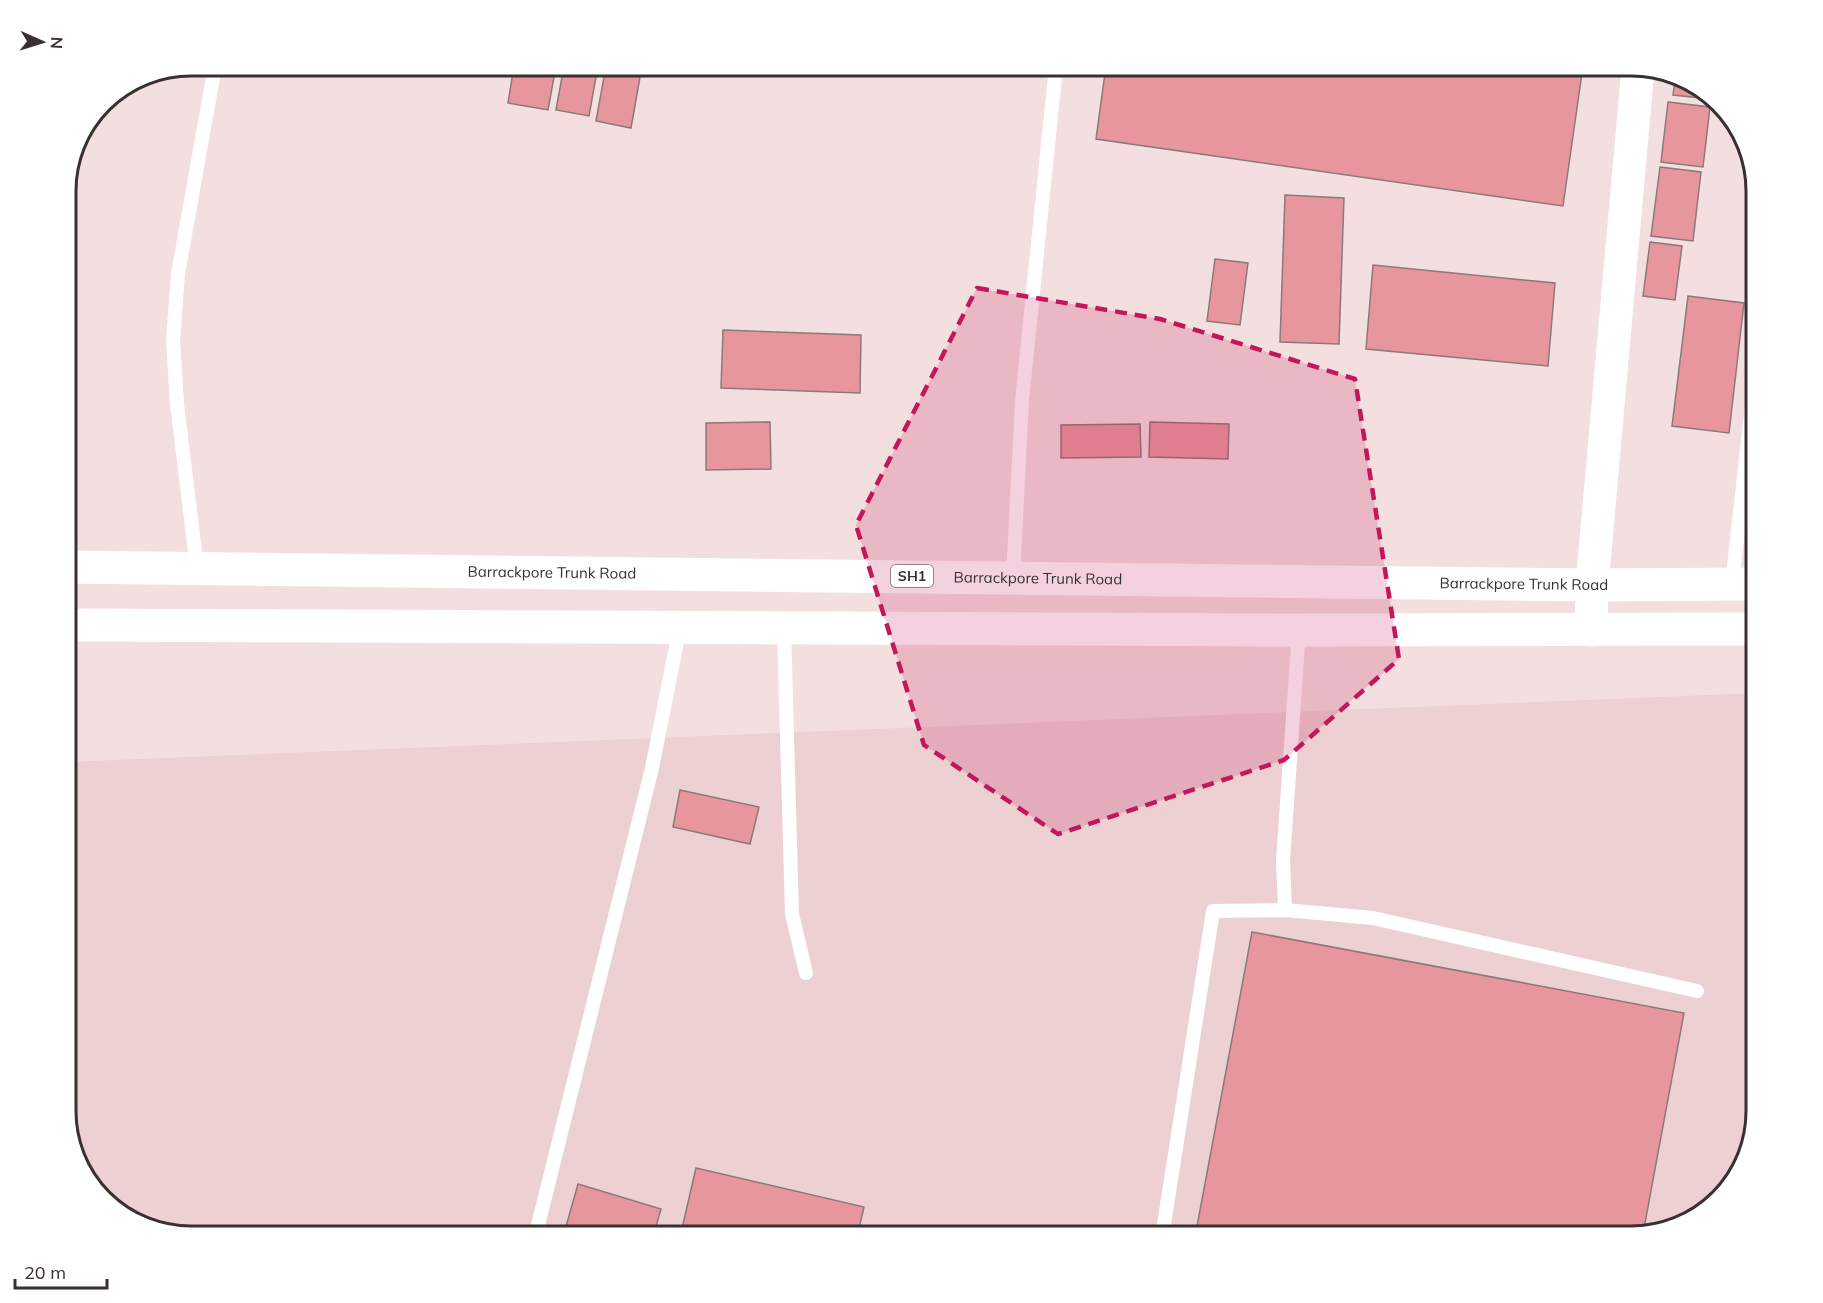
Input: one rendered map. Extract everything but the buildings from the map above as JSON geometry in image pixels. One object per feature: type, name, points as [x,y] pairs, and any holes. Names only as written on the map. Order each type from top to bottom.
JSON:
[{"type":"main road","points":[[1592,630],[1592,585],[1637,77]]},
{"type":"main road","name":"Barrackpore Trunk Road","points":[[77,567],[1592,585],[1744,584]]},
{"type":"main road","points":[[77,625],[1299,630],[1746,629]]},
{"type":"lane","points":[[197,568],[177,404],[173,340],[178,274],[213,76]]},
{"type":"lane","points":[[1013,577],[1022,401],[1055,76]]},
{"type":"lane","points":[[1744,584],[1746,550]]},
{"type":"lane","points":[[538,1226],[652,768],[680,627]]},
{"type":"lane","points":[[784,627],[792,914],[806,973]]},
{"type":"lane","points":[[1285,910],[1283,861],[1299,630]]},
{"type":"lane","points":[[1164,1226],[1213,911],[1285,910],[1373,918],[1696,991]]},
{"type":"highlighted area","points":[[977,288],[1160,319],[1355,379],[1399,659],[1284,760],[1058,834],[924,745],[856,525]]},
{"type":"shaded area","points":[[1746,693],[1746,1119],[1744,1134],[1738,1156],[1723,1182],[1713,1193],[1682,1215],[1647,1226],[176,1226],[162,1223],[134,1211],[110,1193],[85,1156],[79,1134],[77,1119],[77,762]]}]
